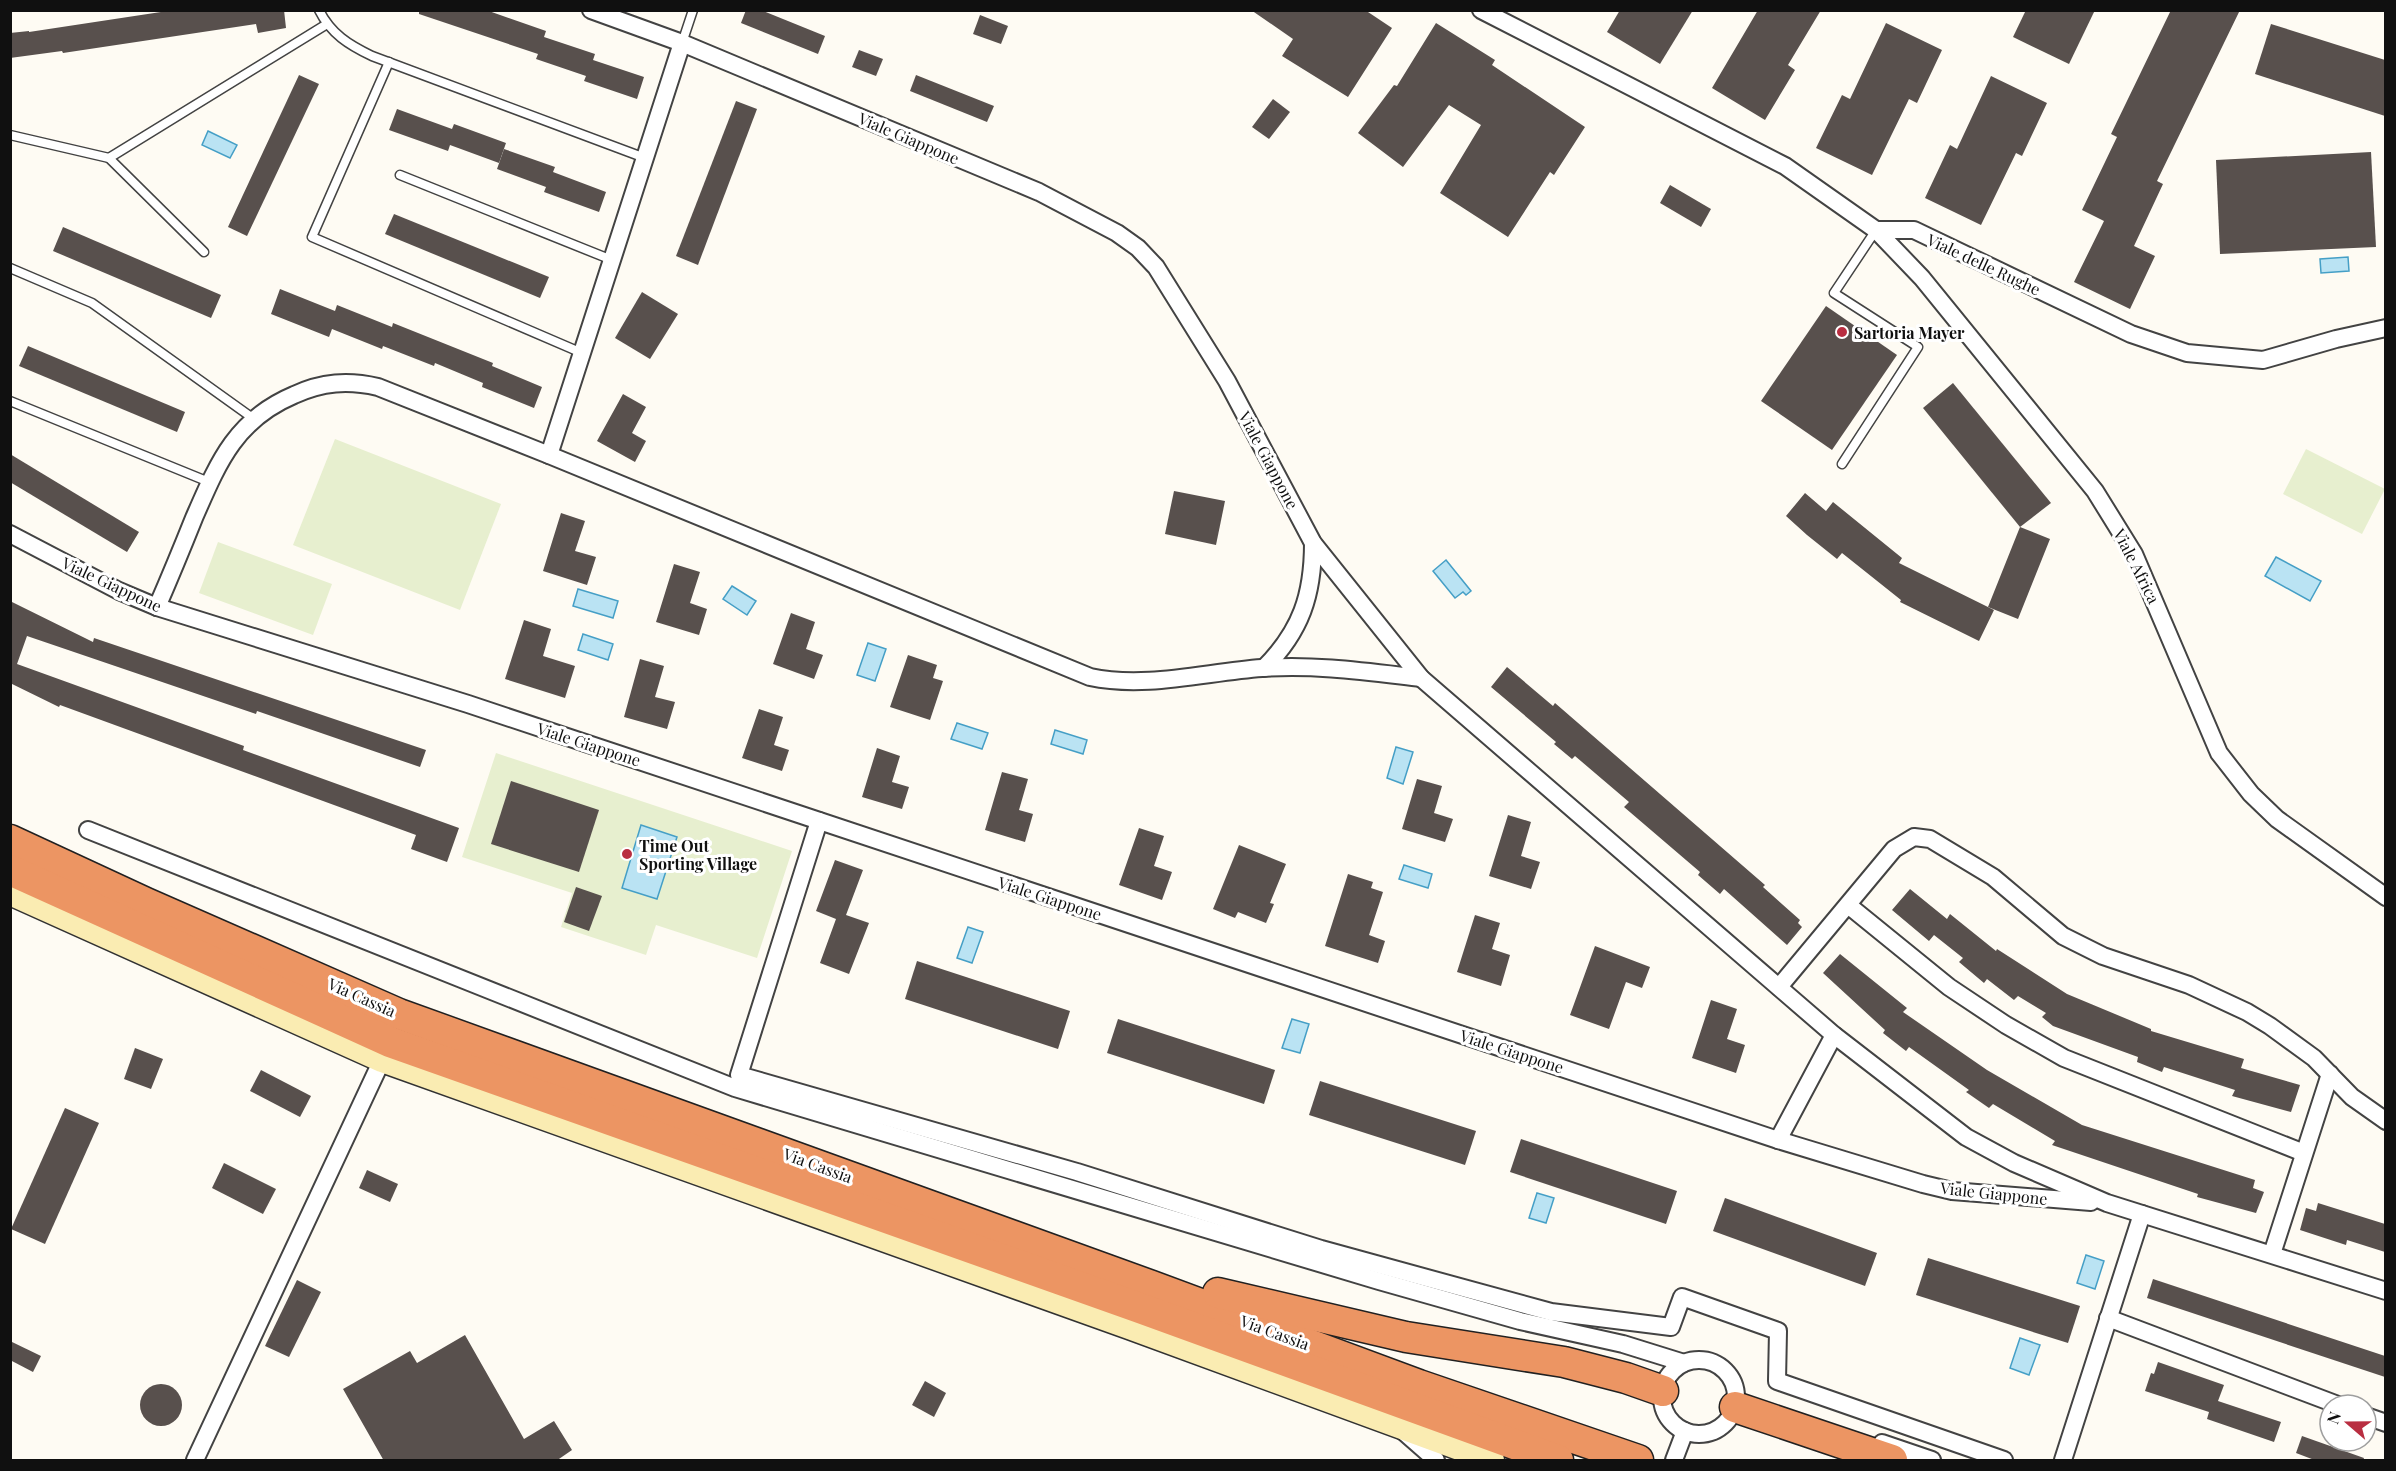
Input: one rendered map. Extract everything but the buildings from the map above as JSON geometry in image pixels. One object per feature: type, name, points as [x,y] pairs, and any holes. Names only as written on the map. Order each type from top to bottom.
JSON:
[{"type":"highway","name":"Via Cassia","points":[[10,840],[146,903],[399,1014],[1419,1385],[1638,1460]]},
{"type":"highway","name":"Via Cassia","points":[[10,870],[390,1042],[1140,1308],[1558,1461]]},
{"type":"highway","points":[[1152,1286],[1179,1282],[1233,1297],[1406,1337],[1564,1362],[1626,1378],[1663,1391]]},
{"type":"highway","points":[[1736,1400],[1892,1461]]},
{"type":"street","name":"Viale Giappone","points":[[591,10],[682,43],[1039,192],[1118,234],[1138,248],[1156,267],[1227,381],[1313,543],[1421,678],[1834,1035],[1966,1137],[2014,1163],[2107,1203],[2385,1291]]},
{"type":"street","points":[[1481,10],[1785,165],[1876,230]]},
{"type":"street","points":[[549,454],[682,43]]},
{"type":"street","name":"Viale delle Rughe","points":[[1876,230],[1914,230],[2131,334],[2187,353],[2263,360],[2385,327]]},
{"type":"street","name":"Viale Africa","points":[[1876,230],[1922,278],[2096,490],[2134,554],[2161,613],[2199,711],[2219,753],[2251,794],[2277,819],[2385,897]]},
{"type":"street","points":[[157,607],[209,482],[231,443],[254,418],[272,405],[304,390],[333,383],[361,383],[378,387],[549,454],[1090,677],[1115,681],[1138,681],[1264,668],[1324,667],[1421,678]]},
{"type":"street","name":"Viale Giappone","points":[[10,534],[119,591],[157,607],[468,704],[1779,1140],[1891,1175],[1952,1191],[2107,1203]]},
{"type":"street","points":[[1264,668],[1279,652],[1302,615],[1312,574],[1313,543]]},
{"type":"street","points":[[819,821],[739,1075],[1077,1172],[1321,1249],[1551,1312],[1671,1327],[1682,1297],[1778,1331],[1777,1381],[2004,1461]]},
{"type":"street","points":[[88,830],[735,1088],[1378,1281],[1520,1321],[1623,1344],[1684,1363]]},
{"type":"street","points":[[1779,987],[1900,844],[1914,837],[1925,837],[1960,855],[1993,878],[2063,936],[2103,956],[2189,985],[2247,1012],[2293,1041],[2314,1058],[2352,1097],[2385,1122]]},
{"type":"street","points":[[10,893],[382,1059],[1129,1327],[1492,1461]]},
{"type":"street","points":[[1848,905],[1949,987],[2006,1025],[2064,1058],[2304,1153]]},
{"type":"street","points":[[1779,1140],[1834,1035]]},
{"type":"street","points":[[195,1461],[382,1059]]},
{"type":"street","points":[[2272,1254],[2330,1074]]},
{"type":"street","points":[[2063,1461],[2142,1214]]},
{"type":"street","points":[[2108,1318],[2318,1397]]},
{"type":"street","points":[[1708,1360],[1719,1365],[1734,1380],[1736,1400],[1730,1418],[1721,1427],[1698,1434],[1685,1431],[1675,1425],[1667,1415],[1663,1403],[1666,1379],[1684,1363],[1708,1360]]},
{"type":"street","points":[[1736,1400],[1932,1461]]},
{"type":"street","points":[[1401,1429],[1436,1461]]},
{"type":"street","points":[[1674,1461],[1685,1431]]},
{"type":"lane","points":[[320,10],[327,24],[344,41],[389,62],[645,158]]},
{"type":"lane","points":[[682,43],[693,10]]},
{"type":"lane","points":[[109,158],[327,24]]},
{"type":"lane","points":[[389,62],[312,237],[582,353]]},
{"type":"lane","points":[[10,135],[109,158],[204,252]]},
{"type":"lane","points":[[400,175],[612,260]]},
{"type":"lane","points":[[1842,464],[1918,347],[1834,293],[1876,230]]},
{"type":"lane","points":[[10,268],[92,303],[254,418]]},
{"type":"lane","points":[[10,401],[209,482]]},
{"type":"green space","points":[[335,439],[501,504],[460,610],[293,545]]},
{"type":"green space","points":[[2306,449],[2385,489],[2362,534],[2283,494]]},
{"type":"green space","points":[[218,542],[332,584],[313,635],[199,593]]},
{"type":"green space","name":"Time Out Sporting Village","points":[[496,753],[792,851],[757,958],[656,925],[646,955],[561,927],[572,893],[462,857]]},
{"type":"water","points":[[208,131],[237,145],[230,158],[202,145]]},
{"type":"water","points":[[2348,257],[2349,271],[2321,273],[2320,259]]},
{"type":"water","points":[[2276,557],[2321,581],[2310,601],[2265,576]]},
{"type":"water","points":[[1446,560],[1471,591],[1466,595],[1463,592],[1455,598],[1433,571]]},
{"type":"water","points":[[732,586],[756,601],[747,615],[723,599]]},
{"type":"water","points":[[578,589],[618,601],[613,618],[573,606]]},
{"type":"water","points":[[583,634],[613,644],[608,660],[578,650]]},
{"type":"water","points":[[868,643],[886,649],[875,681],[857,675]]},
{"type":"water","points":[[957,723],[988,733],[982,749],[951,739]]},
{"type":"water","points":[[1055,730],[1087,740],[1083,754],[1051,744]]},
{"type":"water","points":[[1396,747],[1413,752],[1403,784],[1387,778]]},
{"type":"water","points":[[641,825],[677,837],[657,899],[622,888]]},
{"type":"water","points":[[1404,865],[1432,874],[1428,888],[1399,879]]},
{"type":"water","points":[[968,927],[983,932],[972,963],[957,958]]},
{"type":"water","points":[[1292,1019],[1309,1024],[1300,1053],[1282,1048]]},
{"type":"water","points":[[1537,1193],[1554,1198],[1546,1223],[1529,1218]]},
{"type":"water","points":[[2086,1255],[2104,1261],[2095,1289],[2077,1283]]},
{"type":"water","points":[[2020,1338],[2040,1345],[2029,1375],[2010,1368]]},
{"type":"place","name":"Sartoria Mayer","points":[[1842,332]]},
{"type":"place","name":"Time Out Sporting Village","points":[[627,854]]}]
